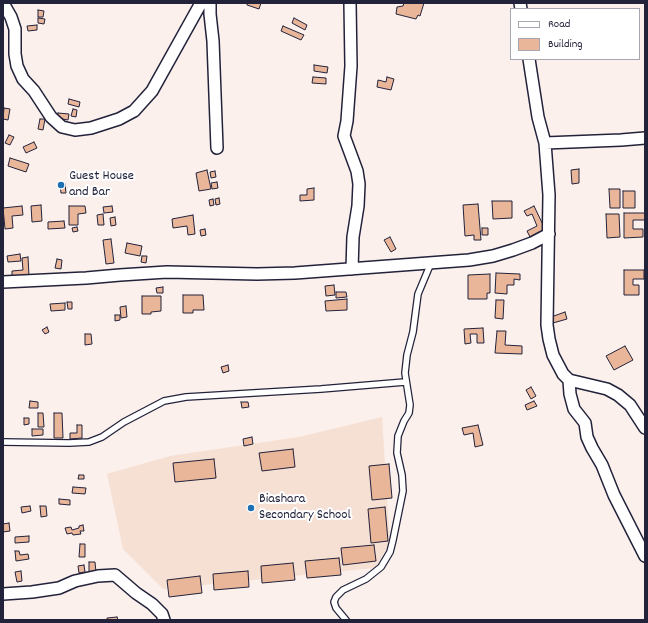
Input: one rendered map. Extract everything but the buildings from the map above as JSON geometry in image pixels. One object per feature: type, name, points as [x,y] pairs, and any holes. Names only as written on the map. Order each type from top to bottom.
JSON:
[{"type":"street","points":[[3,3],[11,17],[15,29],[15,54],[17,66],[23,79],[34,91],[51,117],[62,127],[75,130],[91,128],[119,119],[134,111],[152,91],[201,3]]},
{"type":"street","points":[[210,3],[217,148]]},
{"type":"street","points":[[350,3],[352,66],[347,122],[344,136],[357,171],[359,184],[358,206],[353,238],[352,269]]},
{"type":"street","points":[[529,60],[538,117],[545,143],[549,195],[547,325],[553,355],[563,374],[569,380],[607,389],[618,395],[630,405],[645,428]]},
{"type":"street","points":[[545,143],[645,138]]},
{"type":"street","points":[[3,282],[167,272],[257,274],[352,269],[469,260],[493,256],[532,243],[549,234]]},
{"type":"street","points":[[569,380],[570,394],[574,409],[585,423],[587,437],[602,465],[614,495],[645,556]]},
{"type":"street","points":[[3,594],[59,588],[76,581],[98,576],[115,575],[136,593],[152,604],[162,614],[164,620]]},
{"type":"lane","points":[[346,620],[336,608],[334,602],[336,597],[342,590],[366,579],[381,567],[390,552],[393,540],[403,491],[402,474],[397,453],[398,436],[409,413],[410,405],[405,382],[407,355],[413,332],[418,294],[431,262]]},
{"type":"lane","points":[[3,442],[89,442],[102,437],[124,422],[164,401],[186,397],[321,389],[405,382]]},
{"type":"shaded area","name":"Biashara Secondary School","points":[[382,417],[390,543],[375,568],[163,589],[123,549],[107,474],[170,456],[299,437]]},
{"type":"place","name":"Guest House and Bar","points":[[61,185]]},
{"type":"place","name":"Biashara Secondary School","points":[[251,508]]}]
